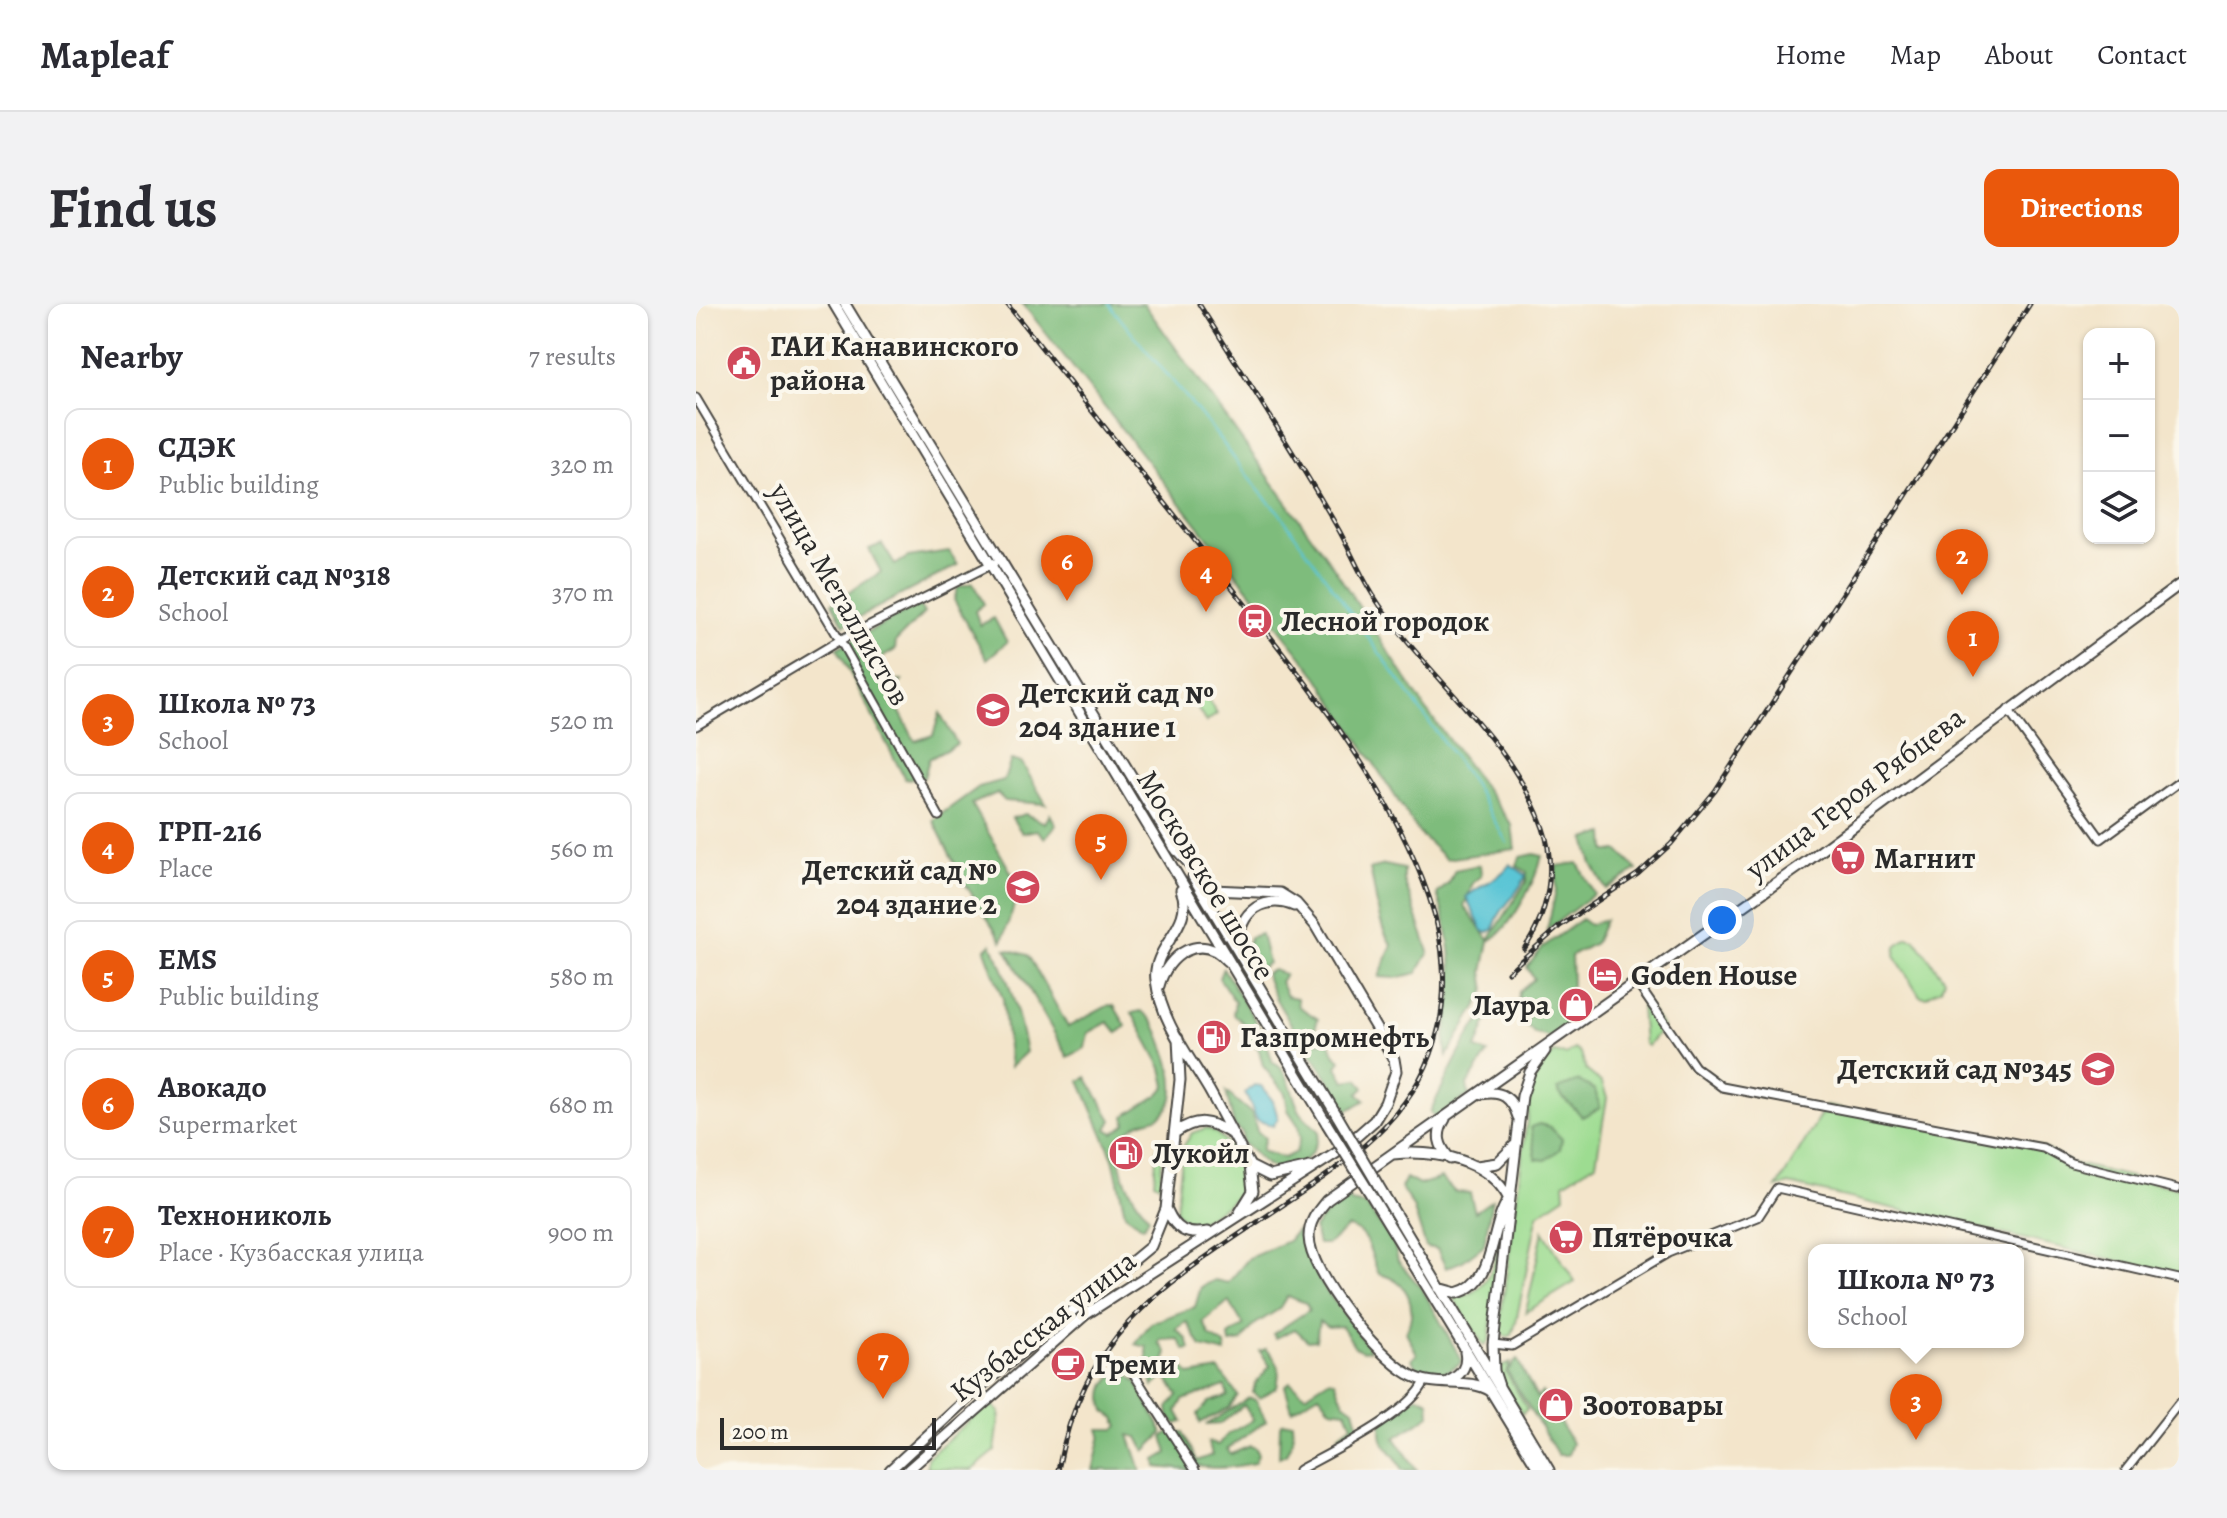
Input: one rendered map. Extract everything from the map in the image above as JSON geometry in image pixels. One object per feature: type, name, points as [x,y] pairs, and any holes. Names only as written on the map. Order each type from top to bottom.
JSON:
[{"type":"main road","name":"Московское шоссе","points":[[834,304],[1174,847],[1338,1117],[1439,1288],[1539,1470]]},
{"type":"main road","name":"Московское шоссе","points":[[845,304],[1164,853],[1327,1124],[1460,1339],[1549,1470]]},
{"type":"main road","name":"улица Героя Рябцева","points":[[1475,1096],[1637,983],[2179,586]]},
{"type":"main road","points":[[1174,847],[1213,890],[1280,893],[1301,909],[1315,925],[1378,1029],[1396,1071],[1392,1089],[1374,1121],[1317,1165],[1215,1231],[1186,1233],[1173,1223],[1166,1209],[1176,1132],[1180,1059],[1178,1038]]},
{"type":"main road","points":[[1164,853],[1185,906],[1157,967],[1159,990],[1178,1038],[1250,1166],[1253,1191],[1236,1218]]},
{"type":"main road","points":[[1250,972],[1238,939],[1243,920],[1267,903],[1288,903],[1301,909]]},
{"type":"main road","points":[[1159,990],[1168,964],[1185,950],[1197,947],[1223,957],[1239,977]]},
{"type":"main road","points":[[1519,1120],[1515,1107],[1503,1095],[1475,1096],[1327,1200],[1313,1217],[1310,1244],[1339,1299],[1376,1346],[1409,1375],[1425,1381],[1466,1381],[1495,1389],[1493,1344],[1519,1120],[1526,1080],[1552,1043]]},
{"type":"main road","points":[[1447,1116],[1438,1134],[1443,1150],[1451,1159]]},
{"type":"main road","points":[[1176,1132],[1196,1121],[1206,1121],[1232,1134]]},
{"type":"main road","points":[[1477,1166],[1504,1159],[1516,1142]]},
{"type":"main road","points":[[1393,1154],[1425,1153],[1477,1166],[1496,1179],[1509,1199]]},
{"type":"main road","points":[[1250,1166],[1270,1176],[1317,1165]]},
{"type":"main road","points":[[1439,1288],[1457,1293],[1477,1283],[1488,1259],[1495,1224],[1509,1199]]},
{"type":"main road","name":"Кузбасская улица","points":[[890,1470],[1065,1315],[1138,1260],[1157,1237],[1166,1209]]},
{"type":"main road","name":"Кузбасская улица","points":[[908,1470],[1085,1315],[1215,1231]]},
{"type":"main road","points":[[1446,1383],[1456,1377],[1466,1364],[1460,1339]]},
{"type":"street","name":"улица Металлистов","points":[[696,398],[840,640],[939,816]]},
{"type":"street","points":[[696,726],[840,640],[995,562]]},
{"type":"street","points":[[2008,710],[2101,839],[2179,782]]},
{"type":"street","points":[[1637,983],[1695,1067],[1722,1087],[2043,1148],[2071,1163],[2177,1189]]},
{"type":"street","points":[[1493,1344],[1512,1346],[1668,1253],[1758,1217],[1777,1188],[2179,1279]]},
{"type":"street","points":[[1130,1368],[1195,1470]]},
{"type":"street","points":[[1299,1470],[1369,1430],[1420,1392],[1425,1381]]},
{"type":"street","points":[[2126,1470],[2179,1403]]},
{"type":"green space","points":[[1023,304],[1144,304],[1330,562],[1425,708],[1512,825],[1515,849],[1446,859],[1419,833],[1318,677]]},
{"type":"green space","points":[[882,544],[895,565],[908,557],[949,551],[958,565],[844,625],[832,603],[881,572],[869,549]]},
{"type":"green space","points":[[973,583],[984,604],[975,611],[980,625],[994,618],[1007,642],[987,659],[954,600],[958,587]]},
{"type":"green space","points":[[919,605],[924,613],[896,641],[895,650],[872,664],[881,682],[902,681],[891,695],[915,741],[933,735],[940,713],[957,744],[929,759],[924,778],[905,779],[837,648]]},
{"type":"green space","points":[[1201,689],[1217,714],[1206,722],[1190,697]]},
{"type":"green space","points":[[1011,760],[1022,763],[1046,804],[1005,801],[997,793],[972,804],[1020,888],[1002,941],[964,882],[933,820],[979,787],[1004,780]]},
{"type":"green space","points":[[1025,814],[1045,823],[1050,814],[1056,825],[1045,838],[1037,830],[1022,833],[1012,818]]},
{"type":"green space","points":[[1605,833],[1606,851],[1619,851],[1637,870],[1606,889],[1592,864],[1585,839]]},
{"type":"green space","points":[[1542,856],[1528,890],[1506,926],[1489,941],[1483,972],[1486,990],[1447,1056],[1445,1039],[1452,996],[1451,963],[1437,894],[1449,883],[1455,870],[1480,865],[1481,876],[1473,883],[1464,906],[1489,940],[1526,882],[1527,872],[1517,866],[1520,857]]},
{"type":"green space","points":[[1578,863],[1594,894],[1547,930],[1556,891],[1556,866]]},
{"type":"green space","points":[[1385,865],[1404,869],[1404,880],[1429,952],[1417,973],[1396,978],[1379,977],[1392,945],[1380,919],[1370,869]]},
{"type":"green space","points":[[1582,919],[1589,925],[1605,920],[1595,943],[1571,956],[1572,985],[1564,1001],[1569,1024],[1550,1038],[1534,1033],[1525,1023],[1534,1008],[1518,1009],[1519,991],[1534,979],[1527,967],[1543,947]]},
{"type":"green space","points":[[1261,934],[1268,963],[1259,969],[1247,946],[1250,937]]},
{"type":"green space","points":[[1907,937],[1915,939],[1944,979],[1941,988],[1926,997],[1920,996],[1895,956],[1896,946]]},
{"type":"green space","points":[[991,944],[1013,996],[1026,1052],[1010,1067],[1003,999],[985,950]]},
{"type":"green space","points":[[1006,949],[1028,955],[1068,1027],[1109,1005],[1114,1006],[1126,1026],[1118,1033],[1108,1022],[1088,1033],[1085,1048],[1068,1057]]},
{"type":"green space","points":[[1223,968],[1264,1035],[1273,1063],[1288,1078],[1301,1113],[1319,1132],[1309,1156],[1296,1167],[1280,1170],[1263,1162],[1242,1143],[1242,1133],[1234,1125],[1226,1092],[1252,1114],[1257,1131],[1265,1138],[1261,1151],[1284,1158],[1296,1152],[1300,1138],[1298,1125],[1288,1110],[1285,1093],[1263,1066],[1259,1050],[1249,1041],[1247,1026],[1233,1014],[1235,1002],[1219,978]]},
{"type":"green space","points":[[1273,970],[1285,974],[1280,982],[1287,996],[1297,998],[1298,1006],[1318,1019],[1314,1032],[1318,1042],[1330,1042],[1334,1054],[1341,1060],[1337,1067],[1345,1081],[1358,1079],[1364,1088],[1358,1094],[1365,1100],[1347,1111],[1278,1003],[1266,973]]},
{"type":"green space","points":[[1645,1003],[1663,1027],[1647,1046],[1644,1044],[1641,1006]]},
{"type":"green space","points":[[1141,1011],[1151,1019],[1159,1034],[1169,1060],[1173,1086],[1173,1095],[1166,1110],[1157,1118],[1136,1125],[1120,1147],[1119,1159],[1127,1184],[1149,1217],[1143,1227],[1125,1214],[1113,1158],[1080,1081],[1086,1077],[1112,1120],[1107,1129],[1114,1133],[1126,1124],[1125,1116],[1166,1086],[1162,1068],[1132,1013]]},
{"type":"green space","points":[[1491,1011],[1476,1049],[1488,1053],[1467,1085],[1469,1095],[1436,1118],[1430,1112],[1456,1059],[1473,1029]]},
{"type":"green space","points":[[1575,1049],[1581,1053],[1586,1070],[1602,1083],[1607,1098],[1596,1163],[1564,1183],[1565,1196],[1538,1214],[1516,1322],[1512,1335],[1506,1337],[1500,1332],[1500,1323],[1531,1090],[1540,1067],[1554,1053],[1566,1055]]},
{"type":"green space","points":[[1579,1081],[1595,1090],[1600,1108],[1582,1117],[1557,1089]]},
{"type":"green space","points":[[1826,1106],[2043,1148],[2071,1163],[2177,1188],[2179,1180],[2179,1275],[1789,1184],[1777,1188]]},
{"type":"green space","points":[[1539,1124],[1550,1127],[1562,1139],[1560,1149],[1546,1160],[1536,1159],[1531,1127]]},
{"type":"green space","points":[[1206,1128],[1222,1138],[1235,1156],[1241,1187],[1229,1203],[1201,1221],[1189,1224],[1176,1212],[1183,1147],[1192,1133]]},
{"type":"green space","points":[[1163,1144],[1160,1185],[1154,1182],[1157,1148]]},
{"type":"green space","points":[[1406,1178],[1419,1185],[1441,1178],[1455,1192],[1470,1193],[1475,1212],[1492,1200],[1484,1245],[1463,1261],[1446,1268],[1437,1249],[1426,1247],[1413,1207],[1401,1188]]},
{"type":"green space","points":[[1345,1191],[1351,1202],[1365,1205],[1394,1243],[1398,1261],[1423,1290],[1462,1361],[1450,1370],[1435,1374],[1421,1371],[1416,1366],[1412,1359],[1417,1354],[1406,1332],[1411,1313],[1408,1296],[1398,1282],[1379,1274],[1361,1234],[1348,1227],[1328,1244],[1318,1244],[1314,1228]]},
{"type":"green space","points":[[1502,1226],[1489,1341],[1484,1346],[1453,1297],[1466,1295],[1484,1283],[1494,1263]]},
{"type":"green space","points":[[1297,1230],[1321,1283],[1370,1350],[1362,1351],[1355,1347],[1342,1326],[1328,1327],[1319,1321],[1316,1340],[1308,1341],[1295,1329],[1276,1338],[1273,1334],[1309,1310],[1306,1303],[1287,1296],[1279,1309],[1254,1325],[1242,1341],[1230,1343],[1229,1336],[1244,1326],[1229,1301],[1203,1322],[1210,1336],[1225,1345],[1226,1353],[1201,1347],[1187,1322],[1176,1329],[1187,1339],[1190,1349],[1185,1350],[1178,1339],[1161,1340],[1159,1343],[1167,1352],[1165,1360],[1148,1372],[1147,1347],[1135,1344],[1151,1323],[1195,1307],[1201,1287],[1215,1280],[1228,1283],[1249,1258],[1288,1241]]},
{"type":"green space","points":[[1543,1231],[1575,1282],[1526,1312]]},
{"type":"green space","points":[[1266,1349],[1277,1363],[1279,1376],[1277,1387],[1260,1398],[1253,1393],[1255,1384],[1270,1366],[1260,1351]]},
{"type":"green space","points":[[1517,1359],[1537,1398],[1542,1392],[1572,1443],[1568,1455],[1558,1455],[1507,1371]]},
{"type":"green space","points":[[1178,1362],[1190,1375],[1219,1370],[1238,1395],[1229,1408],[1200,1423],[1198,1414],[1209,1402],[1228,1396],[1225,1386],[1183,1400],[1177,1411],[1183,1422],[1176,1424],[1169,1417],[1168,1408],[1178,1395],[1165,1376],[1153,1387],[1151,1378]]},
{"type":"green space","points":[[1510,1363],[1506,1372],[1527,1409],[1522,1414],[1497,1373],[1499,1368]]},
{"type":"green space","points":[[1125,1372],[1137,1382],[1163,1433],[1145,1451],[1138,1437],[1129,1435],[1141,1470],[1093,1470],[1101,1435],[1099,1429],[1119,1426],[1115,1418],[1105,1411],[1105,1386],[1112,1377]]},
{"type":"green space","points":[[1330,1379],[1335,1381],[1344,1402],[1354,1409],[1359,1427],[1343,1439],[1338,1435],[1352,1425],[1346,1411],[1331,1409],[1319,1394],[1292,1410],[1285,1386],[1290,1382],[1305,1395]]},
{"type":"green space","points":[[1417,1396],[1429,1401],[1430,1415],[1395,1438],[1417,1470],[1403,1470],[1383,1441],[1383,1416]]},
{"type":"green space","points":[[1249,1398],[1256,1400],[1266,1421],[1227,1449],[1231,1454],[1250,1446],[1256,1448],[1258,1455],[1254,1463],[1223,1467],[1194,1465],[1189,1470],[1157,1467],[1156,1460],[1168,1453],[1163,1437],[1170,1432],[1183,1432],[1197,1461],[1212,1455],[1208,1442],[1218,1445],[1228,1434],[1253,1420],[1244,1405],[1220,1424],[1206,1425]]},
{"type":"green space","points":[[990,1402],[1000,1412],[995,1451],[972,1470],[927,1468],[927,1458]]},
{"type":"green space","points":[[1292,1422],[1293,1439],[1286,1454],[1279,1457],[1280,1427],[1282,1423]]},
{"type":"water","points":[[1510,864],[1526,875],[1499,915],[1494,929],[1487,933],[1482,930],[1466,897],[1502,873]]},
{"type":"water","points":[[1254,1085],[1261,1086],[1273,1101],[1278,1118],[1273,1126],[1257,1120],[1245,1093]]},
{"type":"waterway","points":[[1109,304],[1278,511],[1474,785],[1507,843]]},
{"type":"railway","points":[[1007,304],[1227,581],[1313,693],[1367,771],[1412,854],[1429,897],[1439,932],[1443,969],[1442,1006],[1435,1042],[1411,1094],[1394,1116],[1353,1155],[1205,1258],[1139,1312],[1112,1343],[1089,1378],[1071,1420],[1058,1470]]},
{"type":"railway","points":[[1199,304],[1320,497],[1373,595],[1393,624],[1488,735],[1529,795],[1547,843],[1549,875],[1548,891],[1539,921],[1524,949]]},
{"type":"railway","points":[[1508,972],[1560,926],[1638,874],[1671,844],[1715,791],[2030,304]]},
{"type":"place","name":"ГАИ Канавинского района","points":[[744,363]]},
{"type":"place","name":"Детский сад №318","points":[[1962,595]]},
{"type":"place","name":"Авокадо","points":[[1067,601]]},
{"type":"place","name":"ГРП-216","points":[[1206,612]]},
{"type":"place","name":"Лесной городок","points":[[1255,621]]},
{"type":"place","name":"СДЭК","points":[[1973,677]]},
{"type":"place","name":"Детский сад № 204 здание 1","points":[[993,710]]},
{"type":"place","name":"Магнит","points":[[1848,858]]},
{"type":"place","name":"EMS","points":[[1101,880]]},
{"type":"place","name":"Детский сад № 204 здание 2","points":[[1023,887]]},
{"type":"place","name":"Goden House","points":[[1605,975]]},
{"type":"place","name":"Лаура","points":[[1576,1005]]},
{"type":"place","name":"Газпромнефть","points":[[1214,1037]]},
{"type":"place","name":"Детский сад №345","points":[[2098,1069]]},
{"type":"place","name":"Лукойл","points":[[1126,1153]]},
{"type":"place","name":"Пятёрочка","points":[[1566,1237]]},
{"type":"place","name":"Греми","points":[[1068,1364]]},
{"type":"place","name":"Технониколь","points":[[883,1399]]},
{"type":"place","name":"Зоотовары","points":[[1556,1405]]},
{"type":"place","name":"Школа № 73","points":[[1916,1440]]}]
